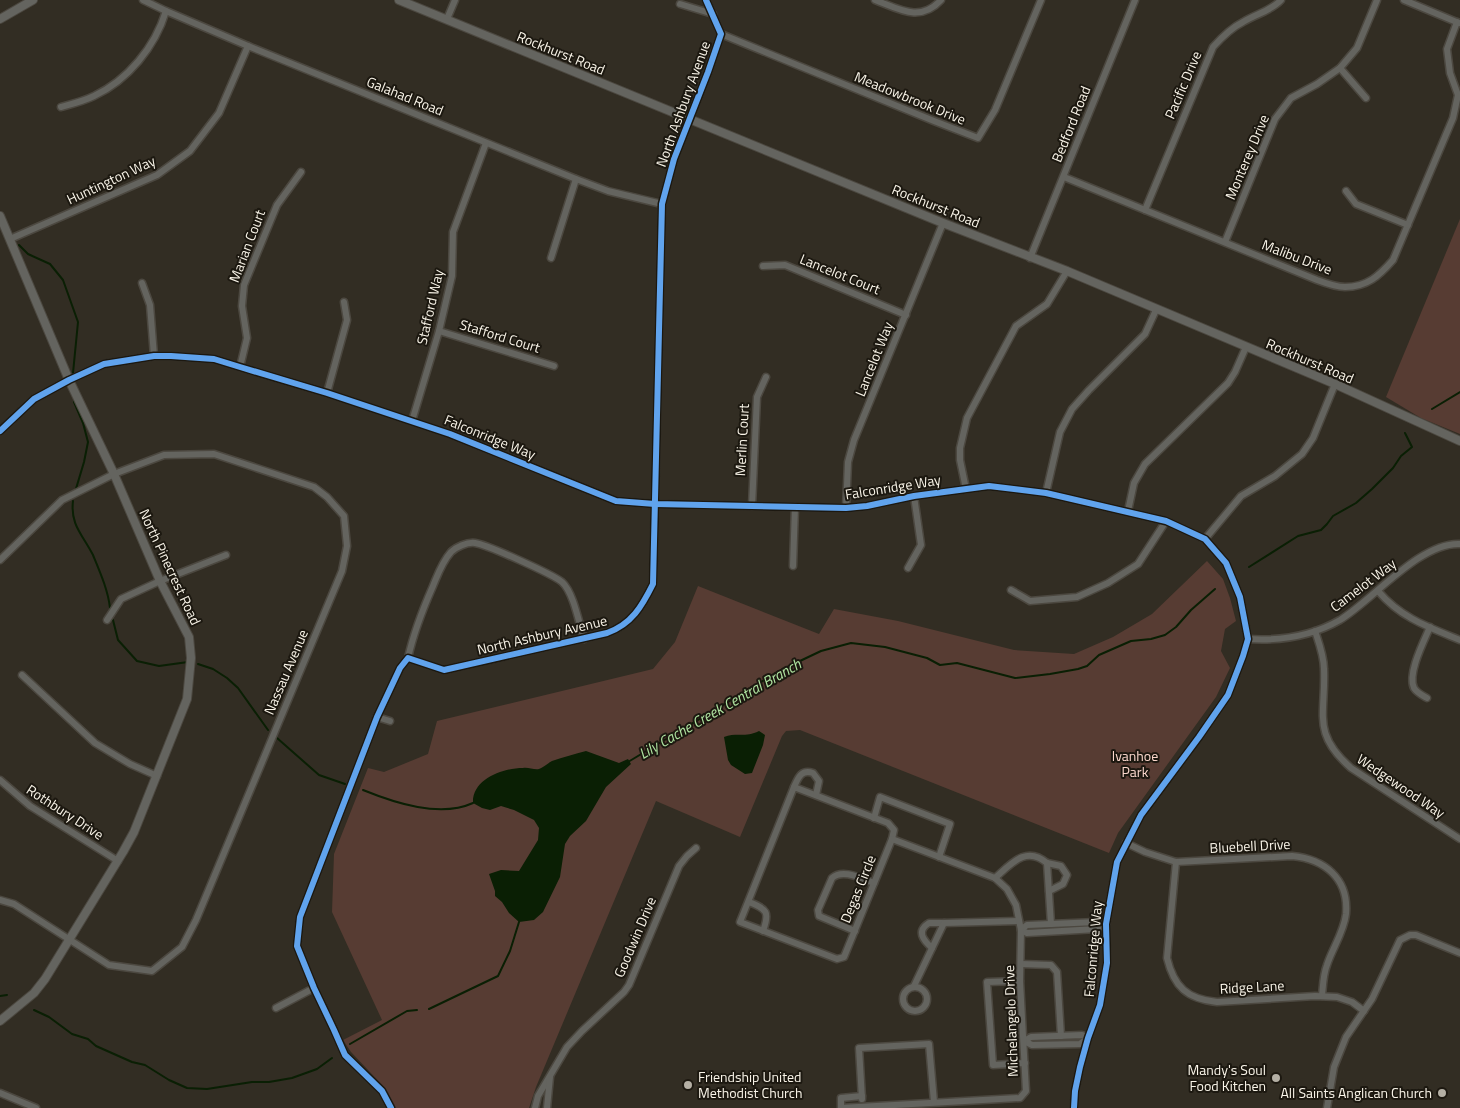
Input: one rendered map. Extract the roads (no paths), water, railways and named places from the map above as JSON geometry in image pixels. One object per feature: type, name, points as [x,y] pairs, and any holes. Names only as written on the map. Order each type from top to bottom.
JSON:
[{"type":"street","points":[[0,19],[33,0]]},
{"type":"street","name":"Galahad Road","points":[[142,0],[166,12],[576,180],[608,191],[662,204]]},
{"type":"street","name":"Rockhurst Road","points":[[399,0],[943,223],[1067,271],[1335,384],[1460,441]]},
{"type":"street","points":[[447,19],[455,0]]},
{"type":"street","name":"North Ashbury Avenue","points":[[408,658],[444,670],[584,639],[619,628],[634,616],[654,584],[662,204],[674,159],[721,34],[706,0]]},
{"type":"street","points":[[876,0],[905,12],[914,13],[928,11],[941,0]]},
{"type":"street","name":"Meadowbrook Drive","points":[[721,34],[934,122],[978,138],[995,110],[1041,0]]},
{"type":"street","name":"Bedford Road","points":[[1030,258],[1136,0]]},
{"type":"street","name":"Pacific Drive","points":[[1145,210],[1213,47],[1225,33],[1282,0]]},
{"type":"street","name":"Monterey Drive","points":[[1225,242],[1275,120],[1291,98],[1317,84],[1340,68],[1357,48],[1377,0]]},
{"type":"street","points":[[1404,0],[1459,23]]},
{"type":"street","points":[[680,4],[713,14]]},
{"type":"street","points":[[61,108],[95,96],[129,72],[152,43],[166,12]]},
{"type":"street","name":"Malibu Drive","points":[[1064,177],[1317,280],[1344,288],[1365,284],[1379,276],[1393,260],[1453,118],[1458,95],[1450,73],[1448,49],[1459,23]]},
{"type":"street","name":"Huntington Way","points":[[10,239],[157,174],[190,150],[219,113],[248,46]]},
{"type":"street","points":[[1340,68],[1366,98]]},
{"type":"street","name":"Stafford Way","points":[[412,421],[439,331],[452,276],[452,232],[486,143]]},
{"type":"street","name":"Marian Court","points":[[240,367],[247,338],[242,306],[244,285],[277,205],[301,172]]},
{"type":"street","points":[[551,258],[576,180]]},
{"type":"street","points":[[1346,191],[1356,204],[1408,225]]},
{"type":"street","name":"North Pinecrest Road","points":[[0,216],[69,380],[114,474],[160,581],[189,637],[191,658],[187,699],[134,832],[45,979],[34,993],[0,1021]]},
{"type":"street","name":"Lancelot Way","points":[[846,508],[847,477],[851,451],[943,223]]},
{"type":"street","name":"Lancelot Court","points":[[763,266],[785,265],[906,315]]},
{"type":"street","points":[[966,489],[960,454],[967,418],[1016,326],[1047,304],[1067,271]]},
{"type":"street","points":[[142,283],[150,305],[154,356]]},
{"type":"street","points":[[327,393],[347,320],[344,302]]},
{"type":"street","points":[[1046,493],[1060,432],[1072,409],[1145,334],[1156,310]]},
{"type":"street","name":"Stafford Court","points":[[439,331],[554,366]]},
{"type":"street","points":[[1128,511],[1134,483],[1140,471],[1152,456],[1228,383],[1246,347]]},
{"type":"street","name":"Falconridge Way","points":[[1,429],[34,400],[69,380],[104,364],[154,356],[193,356],[214,359],[327,393],[450,434],[609,499],[655,504],[846,508],[867,506],[914,496],[989,486],[1046,493],[1128,511],[1166,521],[1205,539],[1226,563],[1240,597],[1248,639],[1228,695],[1140,815],[1117,862],[1106,924],[1106,963],[1100,1005],[1088,1038],[1075,1091],[1074,1108]]},
{"type":"street","name":"Merlin Court","points":[[752,506],[757,397],[766,377]]},
{"type":"street","points":[[1205,539],[1241,496],[1276,476],[1302,454],[1312,438],[1335,384]]},
{"type":"street","name":"Nassau Avenue","points":[[0,560],[62,500],[114,474],[164,455],[214,454],[298,480],[320,491],[344,516],[347,546],[342,571],[196,920],[182,947],[152,971],[109,965],[14,904],[0,900]]},
{"type":"street","points":[[908,568],[921,545],[914,496]]},
{"type":"street","points":[[793,566],[796,507]]},
{"type":"street","points":[[1011,590],[1030,601],[1077,597],[1108,583],[1138,564],[1166,521]]},
{"type":"street","points":[[391,1108],[382,1091],[345,1055],[297,946],[300,917],[378,717],[400,668],[408,658],[415,629],[442,564],[451,552],[460,546],[475,543],[489,548],[546,572],[563,583],[571,597],[584,639]]},
{"type":"street","name":"Camelot Way","points":[[1248,639],[1270,640],[1315,631],[1340,620],[1422,555],[1438,546],[1460,544]]},
{"type":"street","points":[[107,620],[121,599],[160,581],[226,555]]},
{"type":"street","points":[[1378,591],[1397,610],[1410,618],[1460,640]]},
{"type":"street","points":[[1427,698],[1414,687],[1412,677],[1430,627]]},
{"type":"street","name":"Wedgewood Way","points":[[1315,631],[1324,668],[1322,723],[1333,748],[1351,768],[1460,839]]},
{"type":"street","points":[[22,675],[95,743],[130,764],[157,776]]},
{"type":"street","points":[[378,717],[390,722]]},
{"type":"street","name":"Degas Circle","points":[[816,796],[819,781],[813,773],[806,772],[800,775],[740,922],[837,959],[844,957],[892,840]]},
{"type":"street","name":"Rothbury Drive","points":[[0,780],[30,806],[118,861]]},
{"type":"street","points":[[794,787],[888,823],[894,830],[892,840]]},
{"type":"street","points":[[874,818],[880,797],[950,824],[939,857]]},
{"type":"street","name":"Michelangelo Drive","points":[[862,1096],[840,1098],[841,1108],[1020,1098],[1026,1091],[1020,981],[1021,930],[1016,904],[1007,889],[995,878],[892,840]]},
{"type":"street","name":"Bluebell Drive","points":[[1126,843],[1145,852],[1176,862],[1292,856],[1307,857],[1321,863],[1333,873],[1341,886],[1346,900],[1346,915],[1326,966],[1322,996]]},
{"type":"street","name":"Goodwin Drive","points":[[535,1108],[538,1096],[567,1047],[629,985],[679,866],[696,848]]},
{"type":"street","points":[[995,878],[1014,861],[1028,855],[1040,858],[1047,863],[1061,866],[1067,875],[1063,884],[1049,891]]},
{"type":"street","name":"Ridge Lane","points":[[1176,862],[1167,958],[1170,972],[1178,984],[1189,994],[1202,1000],[1217,1002],[1337,996],[1352,1002],[1364,1010]]},
{"type":"street","points":[[1047,863],[1051,924]]},
{"type":"street","points":[[855,931],[819,916],[818,910],[832,878],[836,874],[842,872],[874,883]]},
{"type":"street","points":[[749,902],[762,907],[767,913],[767,920],[763,931]]},
{"type":"street","points":[[932,948],[922,940],[921,932],[925,925],[933,922],[1019,921]]},
{"type":"street","points":[[1097,922],[1106,924],[1097,929],[1027,933],[1021,930],[1027,925],[1097,922]]},
{"type":"street","points":[[914,986],[944,923]]},
{"type":"street","points":[[1327,1108],[1334,1068],[1340,1052],[1354,1024],[1379,987],[1396,946],[1404,937],[1416,936],[1460,953]]},
{"type":"street","points":[[1021,964],[1051,965],[1057,972],[1061,1036]]},
{"type":"street","points":[[1020,981],[987,982],[993,1065],[1025,1063]]},
{"type":"street","points":[[276,1008],[314,988]]},
{"type":"street","points":[[1082,1035],[1088,1038],[1080,1044],[1032,1045],[1024,1041],[1031,1037],[1082,1035]]},
{"type":"street","points":[[862,1106],[859,1048],[928,1044],[934,1102]]},
{"type":"street","name":"Goodwin Drive","points":[[547,1108],[550,1076]]},
{"type":"street","points":[[0,1093],[36,1108]]},
{"type":"waterway","points":[[19,245],[28,254],[50,264],[63,280],[78,322],[73,373]]},
{"type":"waterway","name":"Lily Cache Creek Central Branch","points":[[1432,409],[1460,392]]},
{"type":"waterway","points":[[74,398],[88,442],[75,492]]},
{"type":"waterway","name":"Lily Cache Creek Central Branch","points":[[1249,567],[1298,536],[1321,530],[1333,516],[1356,503],[1412,447],[1405,433]]},
{"type":"waterway","points":[[73,501],[75,523],[93,555],[106,588],[110,608]]},
{"type":"waterway","name":"Lily Cache Creek Central Branch","points":[[628,762],[781,670],[821,651],[851,643],[885,647],[927,658],[940,665],[957,663],[1015,678],[1050,674],[1087,666],[1099,655],[1131,641],[1151,639],[1165,635],[1176,627],[1191,610],[1215,589]]},
{"type":"waterway","points":[[113,620],[118,640],[137,661],[159,666],[188,662]]},
{"type":"waterway","points":[[198,664],[213,669],[238,688],[268,730]]},
{"type":"waterway","points":[[277,738],[319,775],[345,784]]},
{"type":"waterway","points":[[363,790],[403,804],[432,809],[460,807],[473,803]]},
{"type":"waterway","points":[[429,1009],[498,976],[510,951],[519,922]]},
{"type":"waterway","name":"Lily Cache Creek Central Branch","points":[[0,996],[7,995]]},
{"type":"waterway","name":"Lily Cache Creek Central Branch","points":[[34,1010],[49,1017],[72,1034],[88,1039],[96,1046],[132,1062],[145,1065],[169,1080],[187,1088],[207,1089],[292,1078],[317,1069],[332,1058]]},
{"type":"waterway","points":[[350,1044],[407,1011],[417,1010]]},
{"type":"place","name":"Mandy's Soul Food Kitchen","points":[[1276,1078]]},
{"type":"place","name":"Friendship United Methodist Church","points":[[688,1085]]},
{"type":"place","name":"All Saints Anglican Church","points":[[1442,1093]]},
{"type":"park label","name":"Ivanhoe Park","points":[[1135,764]]}]
